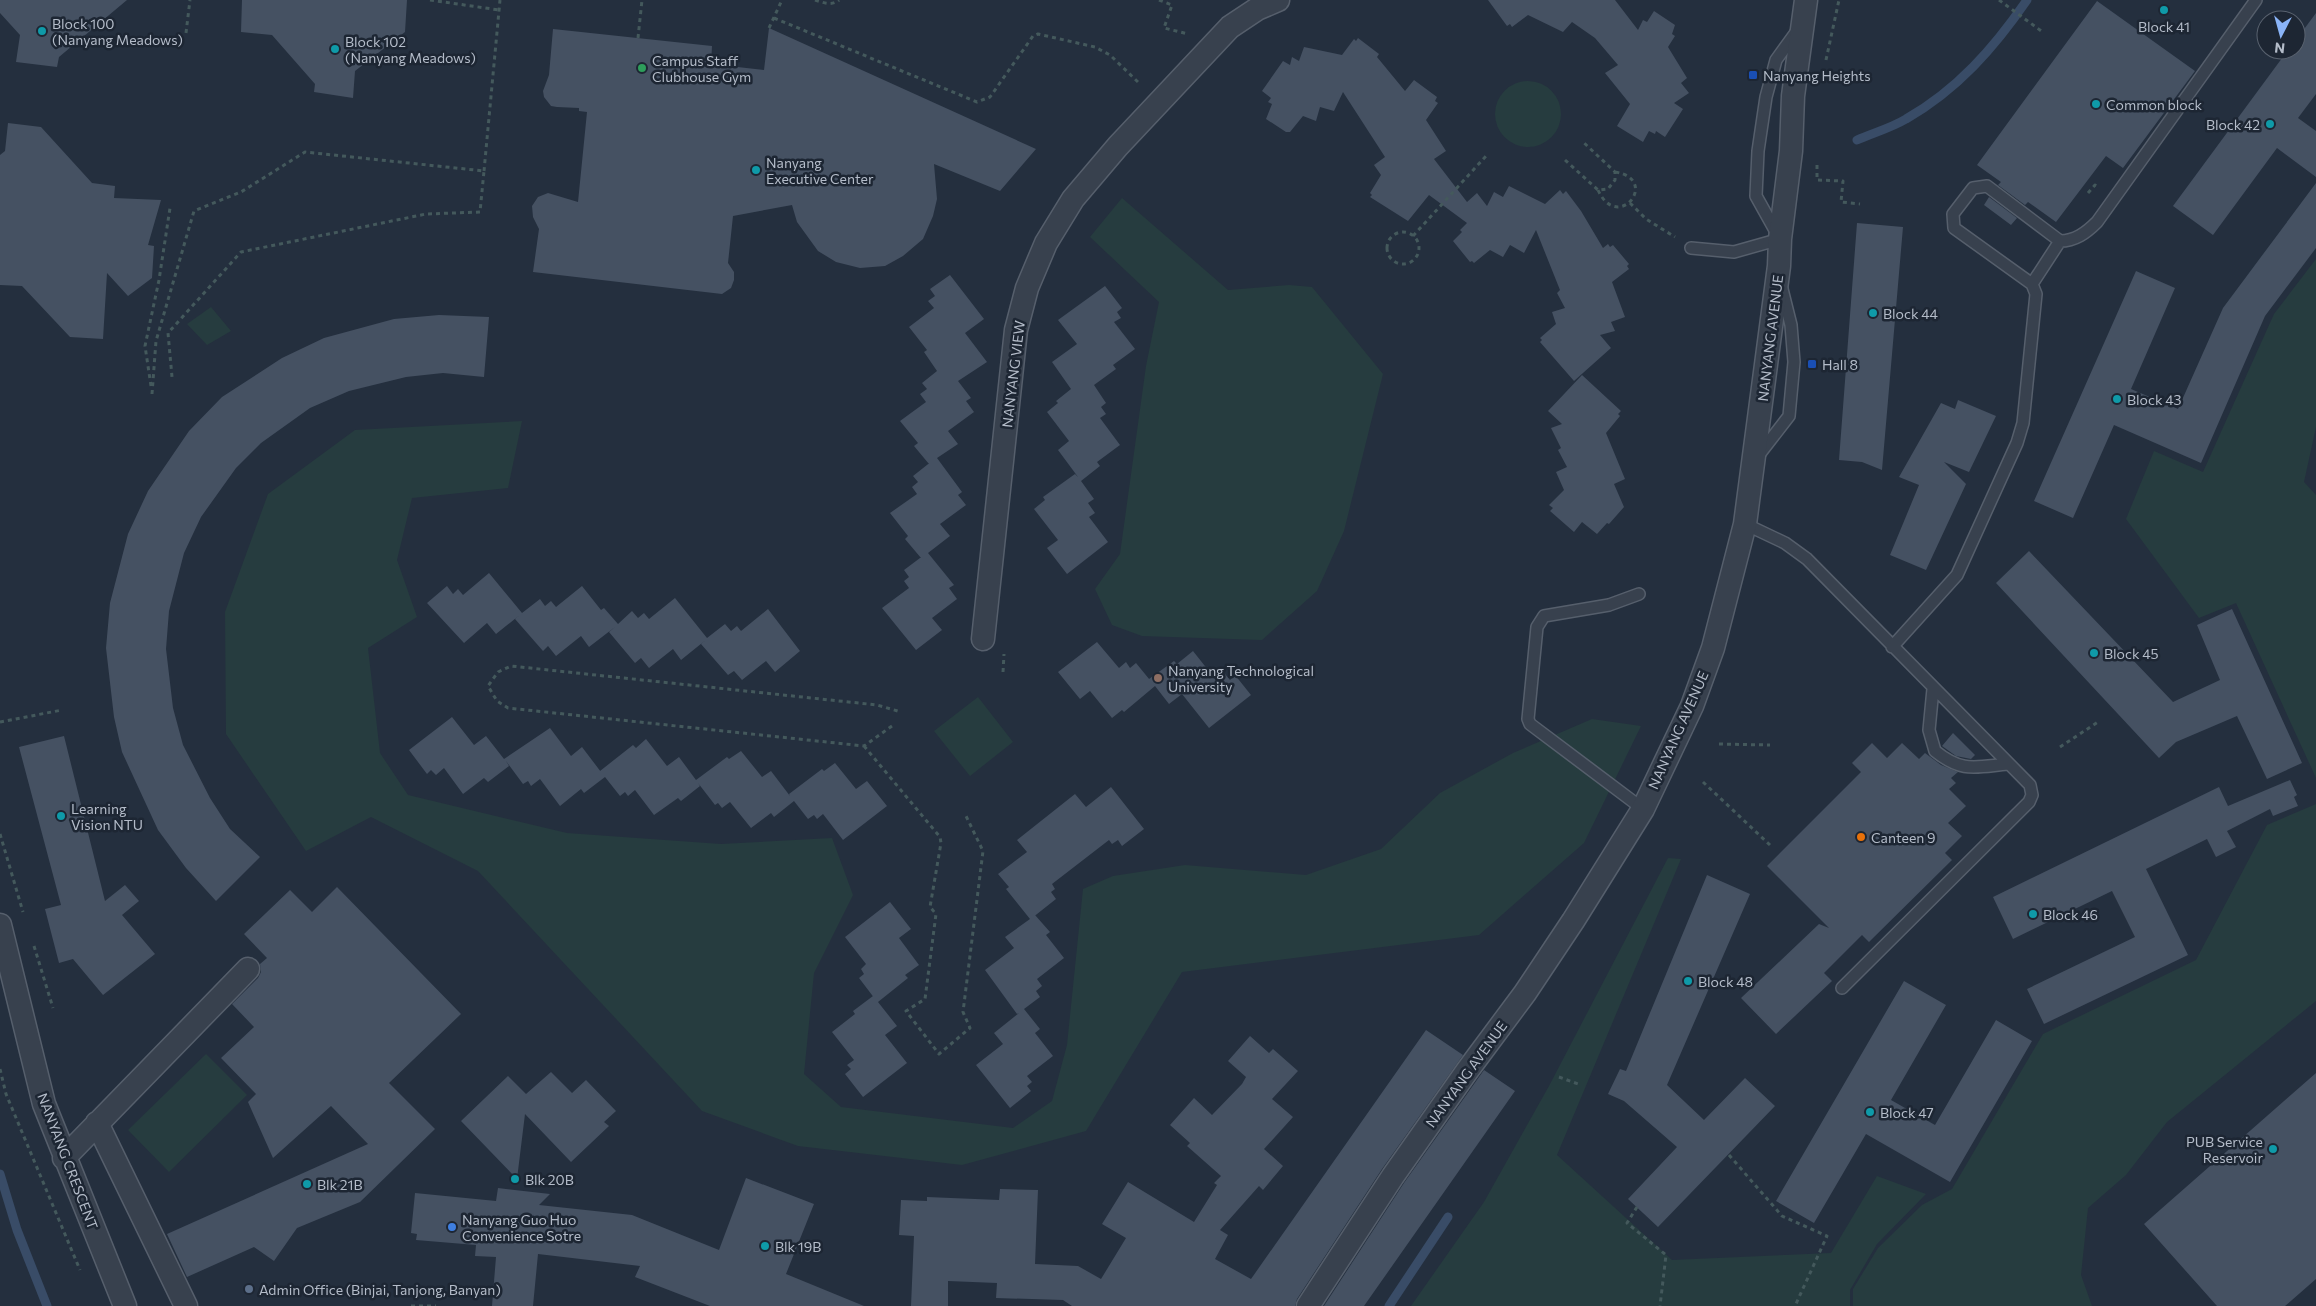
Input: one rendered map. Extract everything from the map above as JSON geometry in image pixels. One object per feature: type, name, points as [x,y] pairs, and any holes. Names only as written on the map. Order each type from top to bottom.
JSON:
[{"type":"street","name":"NANYANG VIEW","points":[[983,639],[1016,330],[1027,288],[1046,244],[1073,199],[1118,146],[1230,26],[1257,9],[1278,0]]},
{"type":"street","name":"NANYANG AVENUE","points":[[1308,1306],[1393,1176],[1467,1070],[1525,994],[1643,809],[1692,706],[1713,648],[1745,524],[1779,266],[1780,239],[1791,151],[1793,96],[1805,10]]},
{"type":"street","name":"NANYANG CRESCENT","points":[[0,925],[44,1104],[64,1158],[125,1306]]},
{"type":"street","points":[[64,1158],[248,969]]},
{"type":"street","points":[[97,1123],[186,1306]]},
{"type":"lane","points":[[1892,647],[1957,575],[2017,443],[2023,423],[2036,294],[2032,284],[1954,228],[1953,214],[1973,188],[1987,186],[2060,242],[2084,234],[2097,222],[2256,0]]},
{"type":"lane","points":[[1691,248],[1734,252],[1780,239],[1756,196],[1758,151],[1766,97],[1776,60],[1805,10]]},
{"type":"lane","points":[[2032,284],[2060,242]]},
{"type":"lane","points":[[1745,524],[1785,543],[1807,559],[1933,689],[2030,785],[2032,795],[2029,802],[1842,988]]},
{"type":"lane","points":[[1639,594],[1609,605],[1544,616],[1537,627],[1528,715],[1530,724],[1643,809]]},
{"type":"lane","points":[[1933,689],[1929,730],[1935,751],[1958,766],[2008,764]]},
{"type":"path","points":[[186,33],[190,0]]},
{"type":"path","points":[[430,0],[499,10]]},
{"type":"path","points":[[172,377],[168,333],[241,252],[426,214],[480,212],[500,0]]},
{"type":"path","points":[[638,38],[642,0]]},
{"type":"path","points":[[769,28],[782,0]]},
{"type":"path","points":[[815,0],[824,4],[835,3],[840,0]]},
{"type":"path","points":[[1159,0],[1172,5],[1164,28],[1178,33],[1197,35]]},
{"type":"path","points":[[1825,66],[1839,0]]},
{"type":"path","points":[[1999,0],[2044,33]]},
{"type":"path","points":[[774,18],[977,102],[990,97],[1033,36],[1038,34],[1095,47],[1110,55],[1142,86]]},
{"type":"path","points":[[1565,160],[1598,190],[1601,197],[1609,204],[1620,207],[1630,203],[1635,193],[1634,182],[1625,173],[1615,172],[1582,140]]},
{"type":"path","points":[[170,208],[159,280],[145,346],[152,394],[156,341],[194,211],[241,192],[305,152],[484,171]]},
{"type":"path","points":[[1413,236],[1486,156]]},
{"type":"path","points":[[1818,156],[1817,180],[1843,181],[1841,202],[1860,204]]},
{"type":"path","points":[[1598,190],[1608,189],[1615,180],[1615,172]]},
{"type":"path","points":[[1630,203],[1646,219],[1691,248]]},
{"type":"path","points":[[1404,232],[1413,236],[1419,245],[1418,255],[1410,262],[1399,263],[1395,261],[1388,248],[1391,238],[1404,232]]},
{"type":"path","points":[[892,726],[864,746],[508,708],[497,701],[488,686],[498,672],[511,666],[877,705],[901,712]]},
{"type":"path","points":[[0,722],[62,710]]},
{"type":"path","points":[[2060,747],[2098,722]]},
{"type":"path","points":[[1719,744],[1770,745]]},
{"type":"path","points":[[864,746],[940,837],[941,843],[930,908],[936,914],[926,1000],[906,1011],[939,1054],[970,1028],[963,1012],[983,850],[966,816]]},
{"type":"path","points":[[1703,782],[1770,845]]},
{"type":"path","points":[[0,1069],[6,1094],[82,1274]]},
{"type":"path","points":[[1559,1077],[1578,1084]]},
{"type":"path","points":[[1729,1155],[1782,1216],[1828,1236],[1795,1306]]},
{"type":"path","points":[[1637,1207],[1627,1223],[1666,1255],[1660,1306]]},
{"type":"path","points":[[410,1306],[436,1306]]},
{"type":"green space","points":[[1528,81],[1540,84],[1551,91],[1558,102],[1561,114],[1558,126],[1551,137],[1540,144],[1528,147],[1516,144],[1505,137],[1498,126],[1495,114],[1498,102],[1505,91],[1516,84]]},
{"type":"green space","points":[[1122,198],[1228,290],[1289,285],[1312,287],[1383,374],[1344,531],[1317,591],[1262,640],[1142,636],[1112,625],[1095,589],[1120,554],[1146,366],[1159,302],[1090,237]]},
{"type":"green space","points":[[2316,259],[2316,427],[2304,482],[2316,495],[2316,778],[2236,603],[2199,618],[2126,519],[2154,451],[2203,472],[2274,314]]},
{"type":"green space","points":[[211,307],[231,331],[207,345],[187,324]]},
{"type":"green space","points":[[522,421],[508,488],[412,498],[397,560],[417,617],[368,648],[380,753],[408,795],[567,833],[721,844],[832,838],[853,895],[814,973],[804,1074],[841,1107],[1013,1128],[1052,1101],[1067,1045],[1083,889],[1113,876],[1185,865],[1306,875],[1381,849],[1440,793],[1513,753],[1592,719],[1641,726],[1584,843],[1479,935],[1182,972],[1086,1131],[962,1165],[798,1146],[702,1111],[478,871],[371,817],[306,851],[226,734],[225,612],[268,494],[355,430]]},
{"type":"green space","points":[[978,697],[1013,742],[970,776],[934,731]]},
{"type":"green space","points":[[2316,804],[2316,1001],[2167,1122],[2126,1175],[2088,1208],[2081,1275],[2092,1306],[1853,1306],[1853,1289],[1878,1248],[1922,1205],[1952,1189],[2043,1034],[2196,960],[2267,825]]},
{"type":"green space","points":[[1668,858],[1681,859],[1557,1155],[1672,1260],[1831,1253],[1877,1176],[1926,1194],[1877,1244],[1850,1290],[1850,1306],[1411,1306],[1484,1202],[1549,1086]]},
{"type":"green space","points":[[206,1054],[247,1095],[169,1172],[128,1130]]},
{"type":"building","name":"Block 100 (Nanyang Meadows)","points":[[0,0],[127,0],[59,57],[57,67],[16,62],[20,35],[0,13]]},
{"type":"building","name":"Block 102 (Nanyang Meadows)","points":[[242,0],[407,0],[405,32],[355,71],[353,98],[314,92],[315,84],[272,35],[241,32]]},
{"type":"building","points":[[1488,0],[1615,0],[1638,30],[1643,20],[1647,22],[1654,11],[1675,25],[1672,34],[1675,36],[1668,47],[1687,78],[1681,83],[1689,93],[1674,103],[1683,109],[1665,137],[1656,131],[1655,134],[1649,131],[1643,142],[1617,126],[1630,104],[1605,73],[1618,65],[1595,38],[1572,22],[1563,32],[1528,15],[1512,27],[1510,24],[1507,26]]},
{"type":"building","name":"Common block","points":[[2097,1],[2195,71],[2123,168],[2106,156],[2056,222],[2028,202],[2025,205],[1998,185],[2001,182],[1977,165]]},
{"type":"building","name":"Block 42","points":[[2316,13],[2316,94],[2298,118],[2316,131],[2316,177],[2277,148],[2213,235],[2173,206],[2281,60],[2306,60],[2306,26]]},
{"type":"building","name":"Nanyang Executive Center","points":[[769,28],[1036,149],[1000,191],[934,164],[937,199],[933,216],[923,239],[903,256],[885,266],[860,268],[836,262],[818,251],[797,222],[792,205],[733,216],[728,263],[734,272],[734,280],[731,288],[722,294],[533,272],[539,229],[533,217],[532,206],[538,197],[548,193],[578,202],[587,112],[579,111],[579,108],[551,106],[544,97],[543,91],[549,75],[553,29],[712,46],[711,64],[764,70]]},
{"type":"building","points":[[1358,38],[1379,54],[1377,57],[1405,91],[1414,80],[1437,97],[1435,101],[1438,103],[1426,120],[1446,151],[1434,159],[1467,202],[1477,193],[1487,206],[1494,192],[1503,197],[1509,186],[1545,204],[1560,190],[1563,194],[1566,191],[1581,211],[1603,248],[1608,244],[1610,247],[1613,245],[1629,264],[1627,266],[1629,269],[1612,282],[1625,317],[1611,322],[1615,331],[1600,335],[1611,348],[1574,381],[1540,342],[1542,340],[1540,338],[1556,324],[1552,312],[1565,308],[1557,293],[1560,290],[1536,230],[1524,253],[1510,245],[1503,257],[1490,250],[1474,263],[1470,262],[1453,241],[1462,232],[1460,230],[1467,223],[1429,195],[1408,221],[1370,197],[1372,195],[1370,193],[1381,175],[1374,165],[1385,157],[1343,92],[1334,111],[1320,107],[1316,121],[1303,116],[1290,132],[1286,132],[1266,119],[1272,104],[1268,102],[1271,98],[1262,91],[1283,61],[1290,65],[1292,57],[1299,61],[1304,47],[1342,55],[1354,39],[1356,41]]},
{"type":"building","points":[[8,123],[41,127],[92,183],[115,186],[114,198],[161,200],[148,245],[154,246],[152,278],[128,296],[107,273],[103,339],[70,337],[22,286],[0,285],[0,155],[5,151]]},
{"type":"building","name":"Block 43","points":[[2316,183],[2316,248],[2265,316],[2201,463],[2114,425],[2073,518],[2034,501],[2136,271],[2175,288],[2131,389],[2178,409],[2223,308]]},
{"type":"building","points":[[1989,197],[2017,218],[2011,225],[1984,205]]},
{"type":"building","points":[[1857,223],[1903,227],[1882,470],[1862,462],[1839,460]]},
{"type":"building","points":[[950,275],[984,319],[965,333],[987,362],[958,381],[971,398],[966,401],[974,412],[948,431],[958,444],[937,458],[962,492],[958,495],[966,505],[940,524],[950,536],[928,553],[954,585],[949,588],[957,599],[932,618],[942,630],[916,650],[882,608],[909,588],[904,581],[909,577],[904,570],[921,558],[905,539],[908,536],[890,513],[917,494],[912,487],[918,482],[913,476],[929,464],[914,446],[918,443],[900,421],[926,402],[920,394],[927,389],[922,383],[937,371],[924,352],[927,350],[909,327],[934,308],[928,301],[935,296],[930,289]]},
{"type":"building","points":[[1105,286],[1122,308],[1117,312],[1121,318],[1114,322],[1135,349],[1113,365],[1116,369],[1094,385],[1106,403],[1101,407],[1106,414],[1100,418],[1120,445],[1097,462],[1100,466],[1081,481],[1094,499],[1088,503],[1095,513],[1089,517],[1108,542],[1067,574],[1047,548],[1058,540],[1034,509],[1045,500],[1043,497],[1075,474],[1078,477],[1058,450],[1069,441],[1047,412],[1058,403],[1056,401],[1071,389],[1052,362],[1077,344],[1058,320]]},
{"type":"building","points":[[439,315],[489,317],[484,377],[443,373],[406,377],[349,391],[310,408],[261,443],[236,468],[201,517],[184,553],[169,611],[166,649],[173,708],[183,745],[210,798],[230,829],[260,857],[216,901],[186,868],[158,830],[122,752],[114,717],[106,648],[110,603],[128,534],[148,491],[189,431],[222,397],[282,358],[324,338],[394,319]]},
{"type":"building","points":[[1582,375],[1621,411],[1618,414],[1620,416],[1606,433],[1625,479],[1614,484],[1624,507],[1597,534],[1582,522],[1574,532],[1550,511],[1553,508],[1549,505],[1564,490],[1556,472],[1567,467],[1558,450],[1561,448],[1551,428],[1562,424],[1548,411]]},
{"type":"building","points":[[1958,400],[1996,416],[1969,472],[1944,462],[1966,484],[1926,570],[1890,555],[1919,485],[1899,477],[1941,403],[1955,409]]},
{"type":"building","name":"Block 45","points":[[2029,551],[2173,702],[2220,680],[2197,625],[2232,609],[2302,763],[2267,779],[2237,716],[2176,742],[2159,758],[1996,583]]},
{"type":"building","points":[[489,573],[522,613],[540,599],[545,606],[551,601],[556,607],[582,586],[601,610],[604,608],[618,624],[632,611],[638,618],[644,613],[649,619],[675,598],[707,638],[725,624],[731,631],[737,626],[741,631],[768,609],[800,651],[775,672],[766,661],[742,680],[734,671],[728,675],[701,644],[707,639],[681,660],[673,649],[649,668],[641,658],[635,663],[609,632],[615,627],[589,647],[581,636],[556,656],[548,646],[543,651],[515,619],[521,614],[496,634],[487,623],[464,643],[427,603],[447,586],[453,594],[458,589],[463,595]]},
{"type":"building","points":[[1097,642],[1119,668],[1126,662],[1130,668],[1136,663],[1149,679],[1174,661],[1177,664],[1193,651],[1216,680],[1225,674],[1230,680],[1235,675],[1251,695],[1209,728],[1182,694],[1169,704],[1155,686],[1124,712],[1122,710],[1112,718],[1090,691],[1080,699],[1058,672]]},
{"type":"building","points":[[452,717],[474,745],[486,736],[504,759],[550,728],[571,756],[582,747],[600,771],[633,745],[636,748],[646,739],[667,766],[679,757],[696,780],[727,757],[729,759],[741,751],[762,777],[771,771],[790,796],[789,794],[822,769],[824,771],[835,763],[856,789],[867,781],[887,806],[843,840],[823,814],[817,819],[814,815],[808,819],[794,801],[774,817],[771,813],[751,828],[730,802],[722,808],[718,803],[715,805],[698,783],[700,786],[681,801],[678,798],[654,815],[635,790],[628,796],[625,792],[620,796],[605,777],[584,793],[581,789],[560,806],[540,779],[531,786],[528,781],[523,784],[506,761],[509,766],[488,782],[484,778],[463,794],[444,768],[436,775],[431,770],[427,774],[409,750]]},
{"type":"building","points":[[1953,733],[1975,755],[1971,759],[1956,756],[1942,746]]},
{"type":"building","name":"Learning Vision NTU","points":[[64,736],[105,901],[125,885],[139,901],[122,915],[155,954],[103,995],[73,959],[59,963],[45,909],[61,905],[19,747]]},
{"type":"building","points":[[1872,743],[1887,758],[1902,743],[1919,759],[1925,753],[1941,765],[1958,772],[1951,778],[1956,783],[1949,789],[1966,806],[1948,823],[1962,836],[1945,853],[1952,860],[1869,942],[1862,935],[1824,973],[1832,981],[1776,1034],[1741,998],[1819,924],[1829,928],[1767,866],[1861,772],[1852,763]]},
{"type":"building","name":"Block 46","points":[[2290,780],[2297,795],[2294,797],[2298,806],[2273,816],[2270,809],[2227,831],[2236,847],[2216,857],[2207,839],[2146,869],[2188,955],[2044,1024],[2027,989],[2135,937],[2112,891],[2013,939],[1993,897],[2219,787],[2228,806]]},
{"type":"building","points":[[1111,787],[1144,829],[1122,846],[1118,840],[1112,844],[1109,840],[1052,884],[1055,889],[1051,892],[1056,899],[1035,915],[1050,932],[1046,935],[1064,958],[1037,979],[1042,986],[1036,991],[1040,997],[1024,1009],[1040,1029],[1035,1033],[1053,1056],[1027,1076],[1032,1082],[1027,1086],[1031,1091],[1010,1108],[976,1065],[1003,1044],[994,1033],[1019,1013],[1017,1014],[985,970],[1014,948],[1005,937],[1030,919],[1006,889],[1009,887],[998,874],[1027,852],[1017,840],[1075,794],[1086,807]]},
{"type":"building","name":"Block 48","points":[[1707,875],[1750,894],[1667,1085],[1704,1120],[1745,1078],[1775,1106],[1658,1227],[1628,1199],[1677,1147],[1624,1101],[1608,1094],[1620,1069],[1626,1071]]},
{"type":"building","points":[[337,887],[461,1014],[389,1083],[435,1129],[360,1202],[297,1228],[274,1261],[254,1247],[187,1277],[167,1234],[368,1144],[331,1106],[273,1158],[248,1102],[256,1094],[221,1058],[254,1027],[232,1004],[258,978],[261,972],[260,964],[267,958],[244,934],[290,890],[312,912]]},
{"type":"building","points":[[890,902],[911,929],[899,938],[919,965],[905,975],[908,978],[878,1002],[897,1026],[885,1035],[907,1063],[863,1097],[845,1074],[851,1069],[847,1065],[854,1060],[832,1032],[855,1014],[853,1011],[873,996],[859,978],[864,974],[861,969],[866,964],[845,937]]},
{"type":"building","name":"Block 47","points":[[1904,981],[1946,1005],[1891,1100],[1935,1125],[1996,1020],[2032,1041],[1950,1182],[1866,1134],[1814,1223],[1776,1201]]},
{"type":"building","points":[[1426,1030],[1463,1055],[1382,1169],[1297,1299],[1295,1306],[1072,1306],[1063,1300],[996,1298],[997,1283],[948,1281],[948,1306],[911,1306],[914,1236],[899,1235],[901,1200],[927,1201],[927,1197],[999,1200],[1000,1189],[1038,1190],[1035,1264],[1078,1266],[1101,1279],[1126,1238],[1102,1224],[1128,1182],[1194,1222],[1217,1185],[1214,1183],[1221,1176],[1187,1146],[1190,1143],[1170,1125],[1194,1098],[1212,1115],[1242,1084],[1246,1077],[1228,1061],[1250,1036],[1269,1053],[1273,1049],[1298,1071],[1272,1099],[1293,1117],[1264,1149],[1283,1166],[1263,1190],[1259,1186],[1220,1230],[1228,1235],[1215,1259],[1251,1279]]},
{"type":"building","points":[[1484,1070],[1515,1091],[1364,1306],[1324,1306],[1404,1183]]},
{"type":"building","points":[[551,1072],[572,1093],[586,1080],[616,1111],[604,1122],[609,1126],[571,1162],[525,1114],[517,1179],[461,1121],[508,1076],[526,1094]]},
{"type":"building","name":"PUB Service Reservoir","points":[[2316,1073],[2316,1279],[2285,1306],[2217,1306],[2144,1224]]},
{"type":"building","points":[[746,1178],[814,1204],[786,1274],[864,1306],[710,1306],[635,1277],[640,1266],[538,1254],[533,1306],[492,1306],[496,1257],[475,1256],[476,1245],[416,1240],[417,1234],[411,1233],[415,1193],[496,1201],[498,1188],[550,1194],[539,1205],[632,1215],[719,1250]]},
{"type":"waterway","points":[[1857,140],[1900,122],[1942,95],[1988,51],[2027,0]]},
{"type":"waterway","points":[[0,1174],[17,1230],[47,1306]]},
{"type":"waterway","points":[[1389,1306],[1448,1217]]},
{"type":"place","name":"Block 41","points":[[2164,10]]},
{"type":"place","name":"Block 100 (Nanyang Meadows)","points":[[42,31]]},
{"type":"place","name":"Block 102 (Nanyang Meadows)","points":[[335,49]]},
{"type":"place","name":"Campus Staff Clubhouse Gym","points":[[642,68]]},
{"type":"place","name":"Nanyang Heights","points":[[1753,75]]},
{"type":"place","name":"Common block","points":[[2096,104]]},
{"type":"place","name":"Block 42","points":[[2270,124]]},
{"type":"place","name":"Nanyang Executive Center","points":[[756,170]]},
{"type":"place","name":"Block 44","points":[[1873,313]]},
{"type":"place","name":"Hall 8","points":[[1812,364]]},
{"type":"place","name":"Block 43","points":[[2117,399]]},
{"type":"place","name":"Block 45","points":[[2094,653]]},
{"type":"place","name":"Nanyang Technological University","points":[[1158,678]]},
{"type":"place","name":"Learning Vision NTU","points":[[61,816]]},
{"type":"place","name":"Canteen 9","points":[[1861,837]]},
{"type":"place","name":"Block 46","points":[[2033,914]]},
{"type":"place","name":"Block 48","points":[[1688,981]]},
{"type":"place","name":"Block 47","points":[[1870,1112]]},
{"type":"place","name":"PUB Service Reservoir","points":[[2273,1149]]},
{"type":"place","name":"Blk 20B","points":[[515,1179]]},
{"type":"place","name":"Blk 21B","points":[[307,1184]]},
{"type":"place","name":"Nanyang Guo Huo Convenience Sotre","points":[[452,1227]]},
{"type":"place","name":"Blk 19B","points":[[765,1246]]},
{"type":"place","name":"Admin Office (Binjai, Tanjong, Banyan)","points":[[249,1289]]}]
